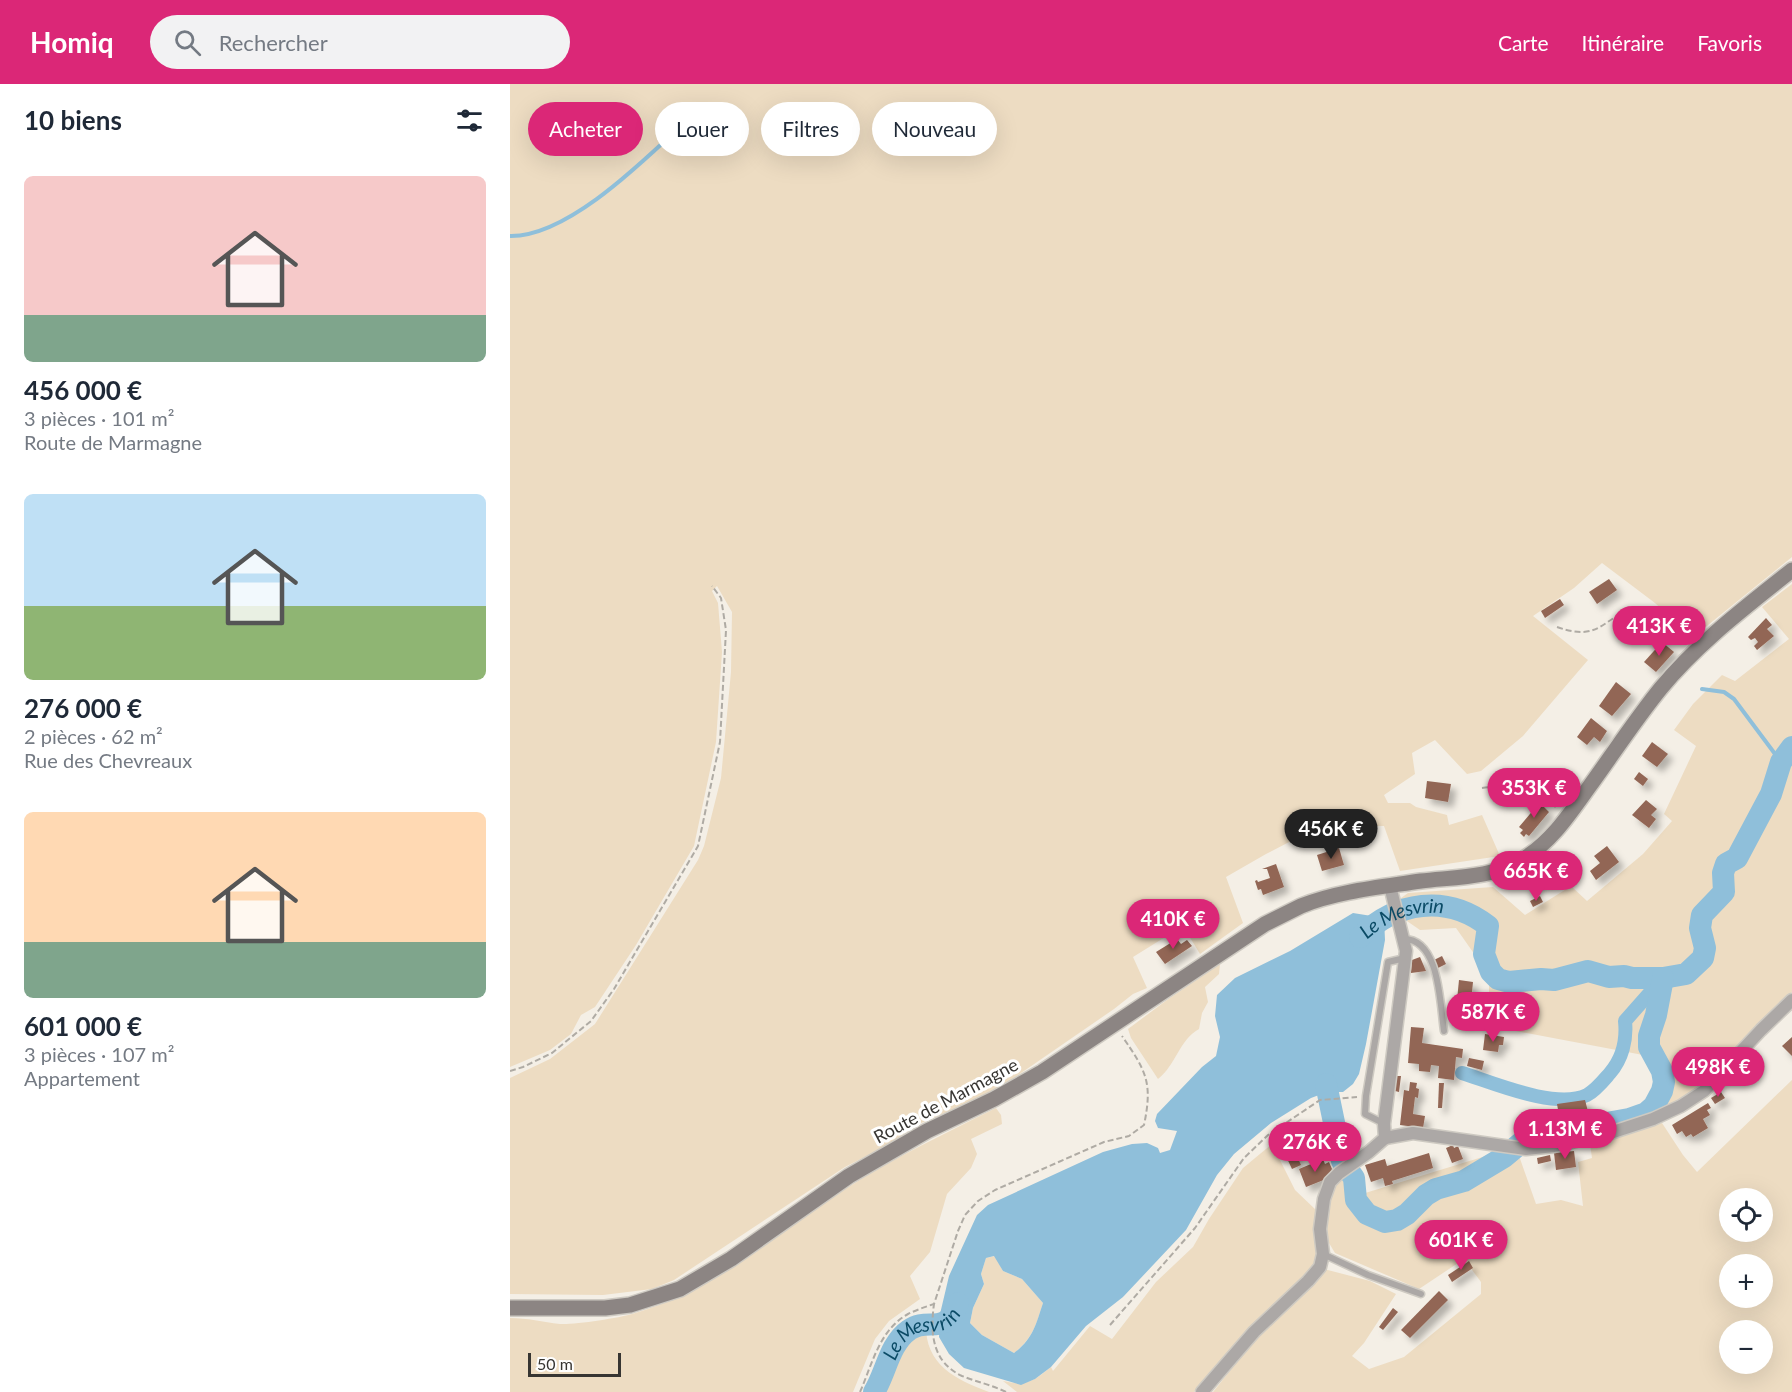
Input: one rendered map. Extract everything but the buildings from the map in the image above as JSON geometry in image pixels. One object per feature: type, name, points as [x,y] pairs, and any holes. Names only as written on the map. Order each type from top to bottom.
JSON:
[{"type":"main road","name":"Route de Marmagne","points":[[510,1308],[605,1308],[639,1303],[680,1289],[732,1259],[849,1176],[927,1131],[994,1099],[1042,1072],[1265,924],[1303,905],[1349,892],[1391,894],[1502,869],[1520,861],[1555,834],[1661,688],[1696,650],[1792,570]]},
{"type":"street","points":[[1386,1138],[1384,1124],[1405,958],[1403,939],[1391,894]]},
{"type":"street","points":[[1202,1392],[1254,1332],[1320,1267],[1323,1254],[1320,1229],[1324,1200],[1330,1182],[1338,1173],[1386,1138],[1413,1133],[1526,1149],[1554,1146],[1607,1134],[1653,1119],[1681,1106],[1704,1091],[1792,1000]]},
{"type":"lane","points":[[1403,939],[1412,939],[1421,945],[1430,956],[1437,979],[1444,1031]]},
{"type":"lane","points":[[1384,1124],[1365,1114],[1366,1096],[1388,962],[1405,958]]},
{"type":"lane","points":[[1323,1254],[1368,1275],[1421,1294]]},
{"type":"path","points":[[510,1071],[552,1053],[591,1021],[614,989],[698,846],[720,742],[726,630],[721,598],[712,586]]},
{"type":"path","points":[[1557,627],[1570,632],[1587,633],[1629,610],[1641,609],[1696,650]]},
{"type":"path","points":[[1482,788],[1502,786],[1530,792],[1569,814]]},
{"type":"path","points":[[1006,1392],[993,1385],[962,1376],[943,1363],[934,1347],[932,1315],[934,1304],[958,1231],[965,1215],[978,1201],[995,1190],[1104,1142],[1129,1136],[1144,1125],[1149,1084],[1139,1061],[1114,1024]]},
{"type":"path","points":[[1110,1325],[1196,1228],[1244,1158],[1268,1135],[1320,1100],[1366,1096]]},
{"type":"path","points":[[860,1392],[876,1350],[889,1329],[906,1315],[934,1304]]},
{"type":"shaded area","points":[[510,84],[1792,84],[1792,557],[1692,638],[1655,603],[1602,563],[1574,588],[1533,616],[1588,660],[1523,736],[1481,771],[1467,774],[1435,740],[1412,753],[1415,774],[1384,795],[1388,803],[1410,803],[1416,807],[1447,815],[1449,825],[1482,815],[1500,856],[1400,871],[1384,826],[1318,827],[1226,877],[1243,923],[1200,954],[1183,926],[1133,957],[1147,988],[1133,994],[1014,1078],[983,1097],[914,1126],[892,1143],[845,1167],[674,1280],[652,1289],[603,1295],[510,1294],[510,1078],[550,1059],[595,1024],[698,860],[704,846],[721,778],[731,672],[732,612],[717,586],[712,591],[718,603],[722,652],[716,742],[694,846],[636,945],[595,1007],[581,1015],[571,1034],[550,1050],[510,1067]]},
{"type":"shaded area","points":[[1792,584],[1792,736],[1772,762],[1792,762],[1792,992],[1698,1087],[1677,1101],[1649,1113],[1663,1083],[1643,1055],[1489,1026],[1489,975],[1456,928],[1420,930],[1404,919],[1401,898],[1408,893],[1493,887],[1525,915],[1571,886],[1587,901],[1643,854],[1672,821],[1664,814],[1696,746],[1674,730],[1693,704],[1722,675],[1735,681],[1789,639],[1762,607]]},
{"type":"shaded area","points":[[1220,964],[1219,974],[1205,987],[1208,1002],[1202,1013],[1199,1029],[1187,1039],[1169,1067],[1158,1079],[1131,1038],[1128,1029]]},
{"type":"shaded area","points":[[1792,1080],[1792,1392],[1213,1392],[1261,1332],[1324,1269],[1370,1281],[1396,1294],[1364,1343],[1352,1356],[1369,1369],[1404,1357],[1481,1294],[1481,1282],[1464,1259],[1419,1289],[1335,1253],[1325,1235],[1326,1206],[1340,1178],[1347,1171],[1362,1194],[1502,1151],[1518,1153],[1536,1204],[1561,1200],[1583,1206],[1578,1162],[1592,1158],[1590,1144],[1662,1123],[1697,1172]]},
{"type":"shaded area","points":[[996,1108],[1001,1115],[1002,1124],[971,1139],[977,1154],[971,1168],[947,1194],[930,1252],[910,1276],[920,1299],[889,1321],[875,1339],[853,1392],[510,1392],[510,1318],[560,1324],[575,1323],[626,1316],[662,1304],[691,1291],[744,1260],[865,1177]]},
{"type":"shaded area","points":[[1272,1144],[1295,1190],[1316,1210],[1315,1234],[1319,1256],[1305,1279],[1249,1329],[1194,1392],[1017,1392],[1003,1381],[1024,1383],[1051,1367],[1053,1371],[1090,1326],[1112,1339],[1156,1282],[1193,1247],[1243,1168]]},
{"type":"shaded area","points":[[995,1256],[1003,1271],[1022,1279],[1043,1303],[1030,1336],[1014,1353],[982,1335],[970,1323],[973,1308],[984,1284],[981,1274],[986,1258]]},
{"type":"shaded area","points":[[916,1319],[923,1320],[926,1324],[931,1350],[944,1368],[965,1382],[989,1392],[878,1392],[901,1347],[904,1327]]},
{"type":"water","points":[[1353,913],[1384,918],[1385,940],[1366,1044],[1359,1074],[1353,1084],[1343,1092],[1327,1092],[1311,1098],[1271,1123],[1234,1154],[1217,1175],[1186,1230],[1123,1297],[1086,1326],[1051,1367],[1035,1379],[1021,1385],[964,1368],[949,1354],[939,1337],[940,1314],[949,1276],[977,1215],[988,1205],[1103,1152],[1132,1144],[1147,1143],[1158,1148],[1160,1153],[1170,1150],[1177,1131],[1158,1128],[1155,1121],[1157,1114],[1202,1067],[1216,1056],[1220,1037],[1215,1016],[1217,995],[1235,978],[1290,951]],"holes":[[[994,1256],[1003,1271],[1022,1279],[1043,1303],[1030,1337],[1014,1353],[982,1335],[970,1323],[973,1308],[984,1284],[981,1274],[986,1258]]]},
{"type":"waterway","points":[[510,236],[534,233],[585,207],[636,168],[655,150]]},
{"type":"waterway","points":[[1702,689],[1724,692],[1734,699],[1781,762]]},
{"type":"waterway","name":"Le Mesvrin","points":[[1360,937],[1374,925],[1406,909],[1439,906],[1456,909],[1488,926],[1484,954],[1491,972],[1498,979],[1509,982],[1554,980],[1588,971],[1609,977],[1632,978],[1663,978],[1686,974],[1703,958],[1705,948],[1700,928],[1702,915],[1724,892],[1723,873],[1726,864],[1737,858],[1771,794],[1781,762],[1792,747]]},
{"type":"waterway","points":[[1462,1073],[1542,1097],[1574,1099],[1587,1095],[1602,1082],[1618,1062],[1624,1042],[1625,1021],[1663,978]]},
{"type":"waterway","name":"Le Mesvrin","points":[[1326,1084],[1342,1161],[1354,1178],[1356,1200],[1367,1214],[1385,1222],[1397,1220],[1407,1214],[1426,1195],[1436,1189],[1464,1181],[1504,1157],[1528,1137],[1629,1119],[1646,1113],[1654,1106],[1664,1082],[1662,1071],[1649,1047],[1649,1036],[1656,1015],[1663,978]]},
{"type":"waterway","name":"Le Mesvrin","points":[[874,1392],[892,1351],[902,1336],[916,1326],[942,1323],[948,1320],[958,1303]]}]
